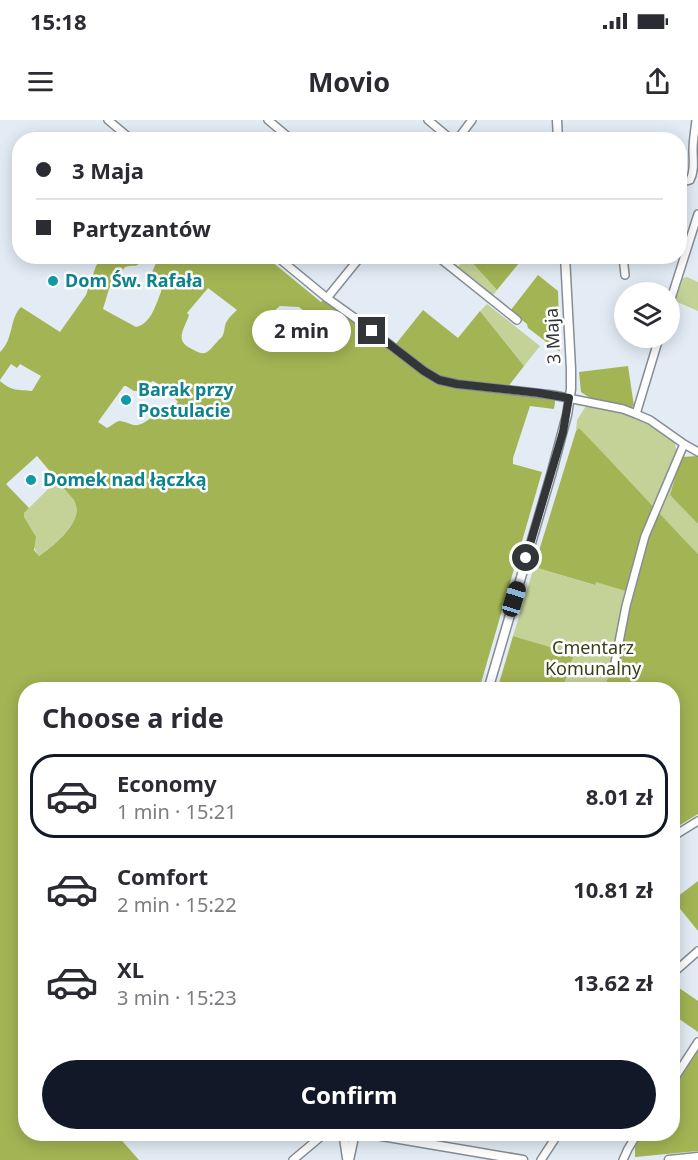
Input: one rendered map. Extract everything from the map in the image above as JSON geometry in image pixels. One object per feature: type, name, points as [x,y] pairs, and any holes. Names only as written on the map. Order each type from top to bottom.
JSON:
[{"type":"street","points":[[108,120],[122,132]]},
{"type":"street","points":[[268,120],[282,132]]},
{"type":"street","points":[[428,120],[444,132]]},
{"type":"street","points":[[461,132],[472,120]]},
{"type":"street","points":[[687,181],[693,174],[696,120]]},
{"type":"street","points":[[687,250],[698,214]]},
{"type":"street","points":[[286,264],[327,298],[439,380],[539,393],[623,409],[666,430],[698,452]]},
{"type":"street","points":[[327,298],[355,264]]},
{"type":"street","points":[[447,264],[517,320]]},
{"type":"street","name":"3 Maja","points":[[490,682],[567,417],[571,369],[565,264]]},
{"type":"street","points":[[623,264],[625,275]]},
{"type":"street","points":[[677,282],[682,264]]},
{"type":"street","points":[[636,414],[656,348]]},
{"type":"street","points":[[614,668],[641,547],[684,444]]},
{"type":"street","points":[[680,832],[698,822]]},
{"type":"street","points":[[680,967],[698,951]]},
{"type":"street","points":[[680,1070],[698,1042]]},
{"type":"street","points":[[293,1160],[316,1141]]},
{"type":"street","points":[[343,1141],[348,1160]]},
{"type":"street","points":[[348,1160],[354,1141]]},
{"type":"street","points":[[411,1141],[523,1160]]},
{"type":"street","points":[[541,1160],[553,1141]]},
{"type":"street","points":[[623,1160],[633,1141]]},
{"type":"street","points":[[669,1160],[698,1157]]},
{"type":"green space","points":[[97,264],[138,264],[125,267],[109,289],[103,309],[136,327],[141,325],[152,313],[161,292],[161,287],[150,277],[156,264],[275,264],[321,302],[323,300],[431,379],[556,396],[554,409],[530,406],[513,458],[513,464],[542,472],[481,682],[18,682],[18,1141],[122,1141],[139,1160],[0,1160],[0,381],[12,388],[32,391],[41,376],[20,364],[17,368],[11,364],[0,380],[0,352],[8,341],[15,317],[21,307],[60,332],[86,295]],"holes":[[[208,288],[237,310],[227,321],[222,337],[208,352],[199,353],[185,345],[182,333],[189,315],[187,313]],[[280,306],[299,307],[310,316],[304,335],[292,345],[281,341],[271,330],[274,311]],[[153,381],[165,388],[178,402],[164,419],[153,417],[138,425],[119,421],[107,428],[98,422],[124,386],[138,391]],[[37,456],[74,500],[77,510],[76,517],[68,530],[39,556],[34,550],[36,537],[24,517],[24,513],[29,508],[6,484]]]},
{"type":"green space","points":[[461,264],[473,264],[497,290],[492,296],[457,268]]},
{"type":"green space","points":[[473,264],[518,264],[497,290]]},
{"type":"green space","points":[[538,275],[558,291],[560,351],[528,328],[527,324],[510,311]]},
{"type":"green space","points":[[687,277],[698,282],[698,311],[680,303],[680,287],[683,278]]},
{"type":"green space","points":[[487,304],[540,346],[524,366],[480,311]]},
{"type":"green space","points":[[423,310],[458,338],[480,311],[524,366],[507,388],[461,383],[432,375],[395,345]]},
{"type":"green space","points":[[628,366],[634,406],[629,408],[596,402],[581,392],[579,372]]},
{"type":"green space","name":"Cmentarz Komunalny","points":[[586,406],[626,413],[674,440],[677,452],[653,507],[626,591],[613,665],[606,682],[565,682],[574,654],[513,636],[534,567],[594,585],[579,428],[576,431],[577,420]]},
{"type":"green space","points":[[579,428],[698,554],[698,814],[680,825],[680,682],[606,682],[613,665],[626,591],[596,582],[595,585],[534,567],[576,431]]},
{"type":"green space","points":[[698,456],[698,524],[670,495],[681,457]]},
{"type":"green space","points":[[681,457],[670,495],[698,524],[698,554],[658,513]]},
{"type":"green space","points":[[57,480],[74,500],[77,508],[76,515],[64,535],[39,556],[24,513]]},
{"type":"green space","points":[[513,636],[574,654],[565,682],[499,682]]},
{"type":"green space","points":[[698,881],[698,931],[680,909],[680,895]]},
{"type":"green space","points":[[680,989],[698,1001],[698,1032],[680,1020]]},
{"type":"green space","points":[[698,1051],[698,1151],[635,1157],[636,1141],[680,1141],[680,1077]]},
{"type":"place","name":"Dom Św. Rafała","points":[[53,281]]},
{"type":"place","name":"Barak przy Postulacie","points":[[126,400]]},
{"type":"place","name":"Domek nad łączką","points":[[31,480]]},
{"type":"route","points":[[372,331],[439,380],[569,398],[563,432],[526,558]]}]
